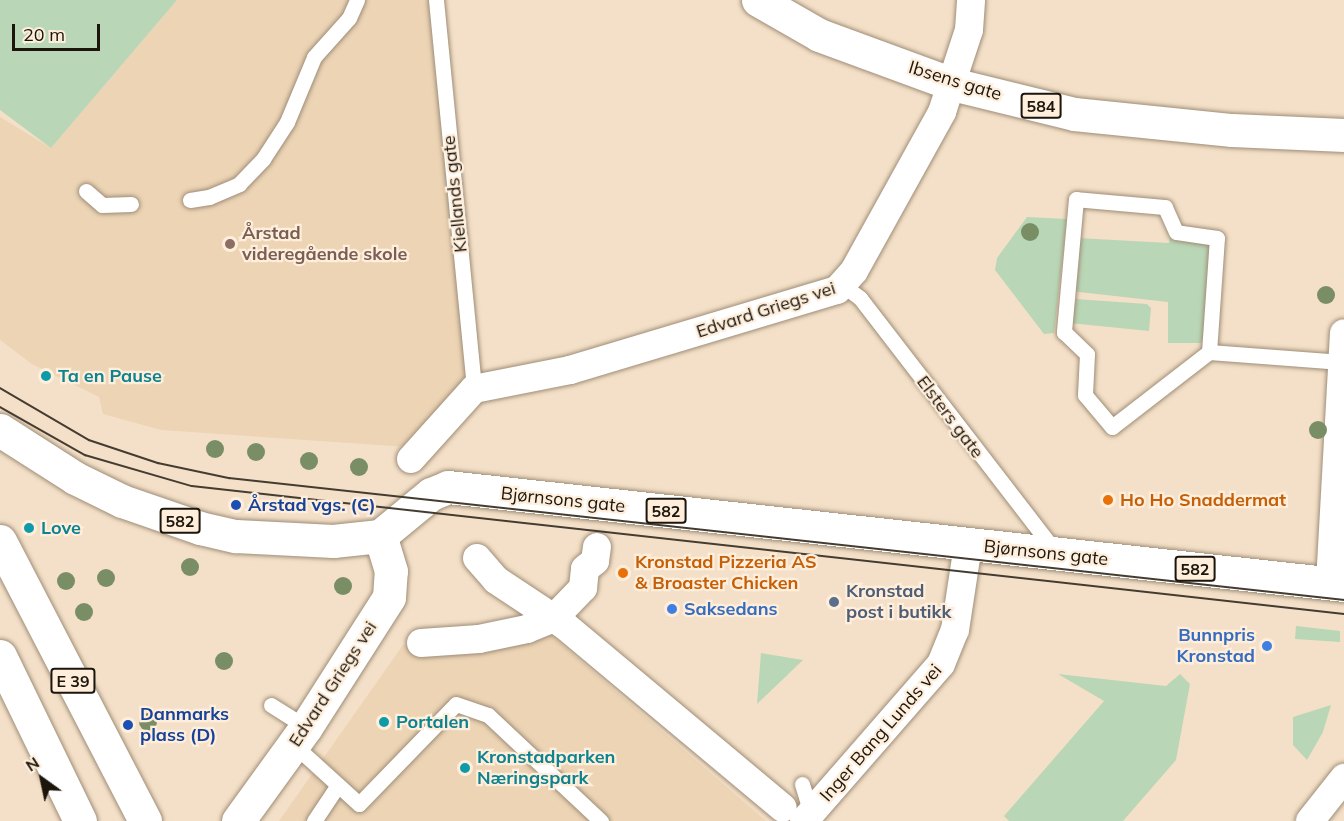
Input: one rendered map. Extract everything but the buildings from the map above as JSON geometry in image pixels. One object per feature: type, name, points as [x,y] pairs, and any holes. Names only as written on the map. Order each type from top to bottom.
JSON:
[{"type":"main road","name":"Ibsens gate","points":[[758,0],[819,34],[952,84],[1074,114],[1232,130],[1344,135]]},
{"type":"main road","name":"582","points":[[0,430],[75,478],[122,501],[200,528],[236,536],[333,542],[380,536]]},
{"type":"main road","name":"Bjørnsons gate","points":[[380,536],[431,494],[448,487],[1337,584]]},
{"type":"main road","name":"Edvard Griegs vei","points":[[238,821],[300,736],[389,597],[392,571],[380,536]]},
{"type":"main road","name":"E 39","points":[[0,541],[145,821]]},
{"type":"main road","points":[[0,656],[80,821]]},
{"type":"street","name":"Edvard Griegs vei","points":[[474,389],[570,370],[837,290],[854,272],[942,112],[969,30],[971,0]]},
{"type":"street","points":[[1337,584],[1344,333]]},
{"type":"street","points":[[411,459],[474,389]]},
{"type":"street","name":"Inger Bang Lunds vei","points":[[804,816],[941,664],[955,630],[968,545]]},
{"type":"street","points":[[421,643],[479,639],[512,629],[527,629],[554,618],[583,588],[585,568],[596,561],[597,547]]},
{"type":"street","points":[[477,558],[496,580],[554,618],[804,816]]},
{"type":"street","points":[[1310,821],[1344,778]]},
{"type":"lane","points":[[190,200],[209,197],[239,184],[263,159],[287,122],[314,57],[349,18],[357,0]]},
{"type":"lane","name":"Kiellands gate","points":[[436,0],[474,389]]},
{"type":"lane","points":[[86,191],[102,205],[131,204]]},
{"type":"lane","points":[[1209,352],[1217,238],[1176,232],[1165,207],[1076,199],[1064,332],[1087,354],[1085,395],[1112,427],[1209,352],[1342,362]]},
{"type":"lane","name":"Elsters gate","points":[[837,290],[848,289],[860,298],[1040,536],[1059,555]]},
{"type":"lane","points":[[271,705],[300,736],[339,785],[359,804],[456,704],[488,715],[601,821]]},
{"type":"lane","points":[[802,784],[804,816]]},
{"type":"lane","points":[[314,821],[339,785]]},
{"type":"shaded area","name":"Årstad videregående skole","points":[[177,0],[436,0],[474,389],[408,447],[161,430],[103,414],[99,397],[32,364],[0,340],[0,117],[51,148]]},
{"type":"shaded area","points":[[552,636],[766,821],[279,821],[403,645]]},
{"type":"green space","points":[[0,0],[177,0],[51,148],[0,110]]},
{"type":"green space","points":[[1027,217],[1067,219],[1054,333],[1044,334],[995,270],[997,258]]},
{"type":"green space","points":[[1170,233],[1211,243],[1205,337],[1201,343],[1168,343],[1168,302],[1070,291],[1078,238],[1169,243]]},
{"type":"green space","points":[[1076,299],[1147,304],[1151,308],[1149,331],[1069,323]]},
{"type":"green space","points":[[1296,626],[1340,631],[1340,642],[1295,639]]},
{"type":"green space","points":[[761,653],[803,660],[757,704]]},
{"type":"green space","points":[[1058,674],[1166,686],[1180,674],[1190,684],[1176,760],[1123,821],[1009,821],[1004,816],[1104,701]]},
{"type":"green space","points":[[1331,705],[1323,732],[1307,760],[1293,745],[1293,717]]},
{"type":"tram line","points":[[0,388],[89,440],[158,463],[229,478],[1344,600]]},
{"type":"tram line","points":[[0,407],[85,455],[192,486],[1344,614]]},
{"type":"place","name":"Årstad videregående skole","points":[[230,244]]},
{"type":"place","name":"Ta en Pause","points":[[46,376]]},
{"type":"place","name":"Ho Ho Snaddermat","points":[[1108,500]]},
{"type":"place","name":"Årstad vgs. (C)","points":[[236,505]]},
{"type":"place","name":"Love","points":[[29,528]]},
{"type":"place","name":"Kronstad Pizzeria AS & Broaster Chicken","points":[[623,573]]},
{"type":"place","name":"Kronstad post i butikk","points":[[834,602]]},
{"type":"place","name":"Saksedans","points":[[672,609]]},
{"type":"place","name":"Bunnpris Kronstad","points":[[1267,646]]},
{"type":"place","name":"Portalen","points":[[384,722]]},
{"type":"place","name":"Danmarks plass (D)","points":[[128,725]]},
{"type":"place","name":"Kronstadparken Næringspark","points":[[465,768]]}]
